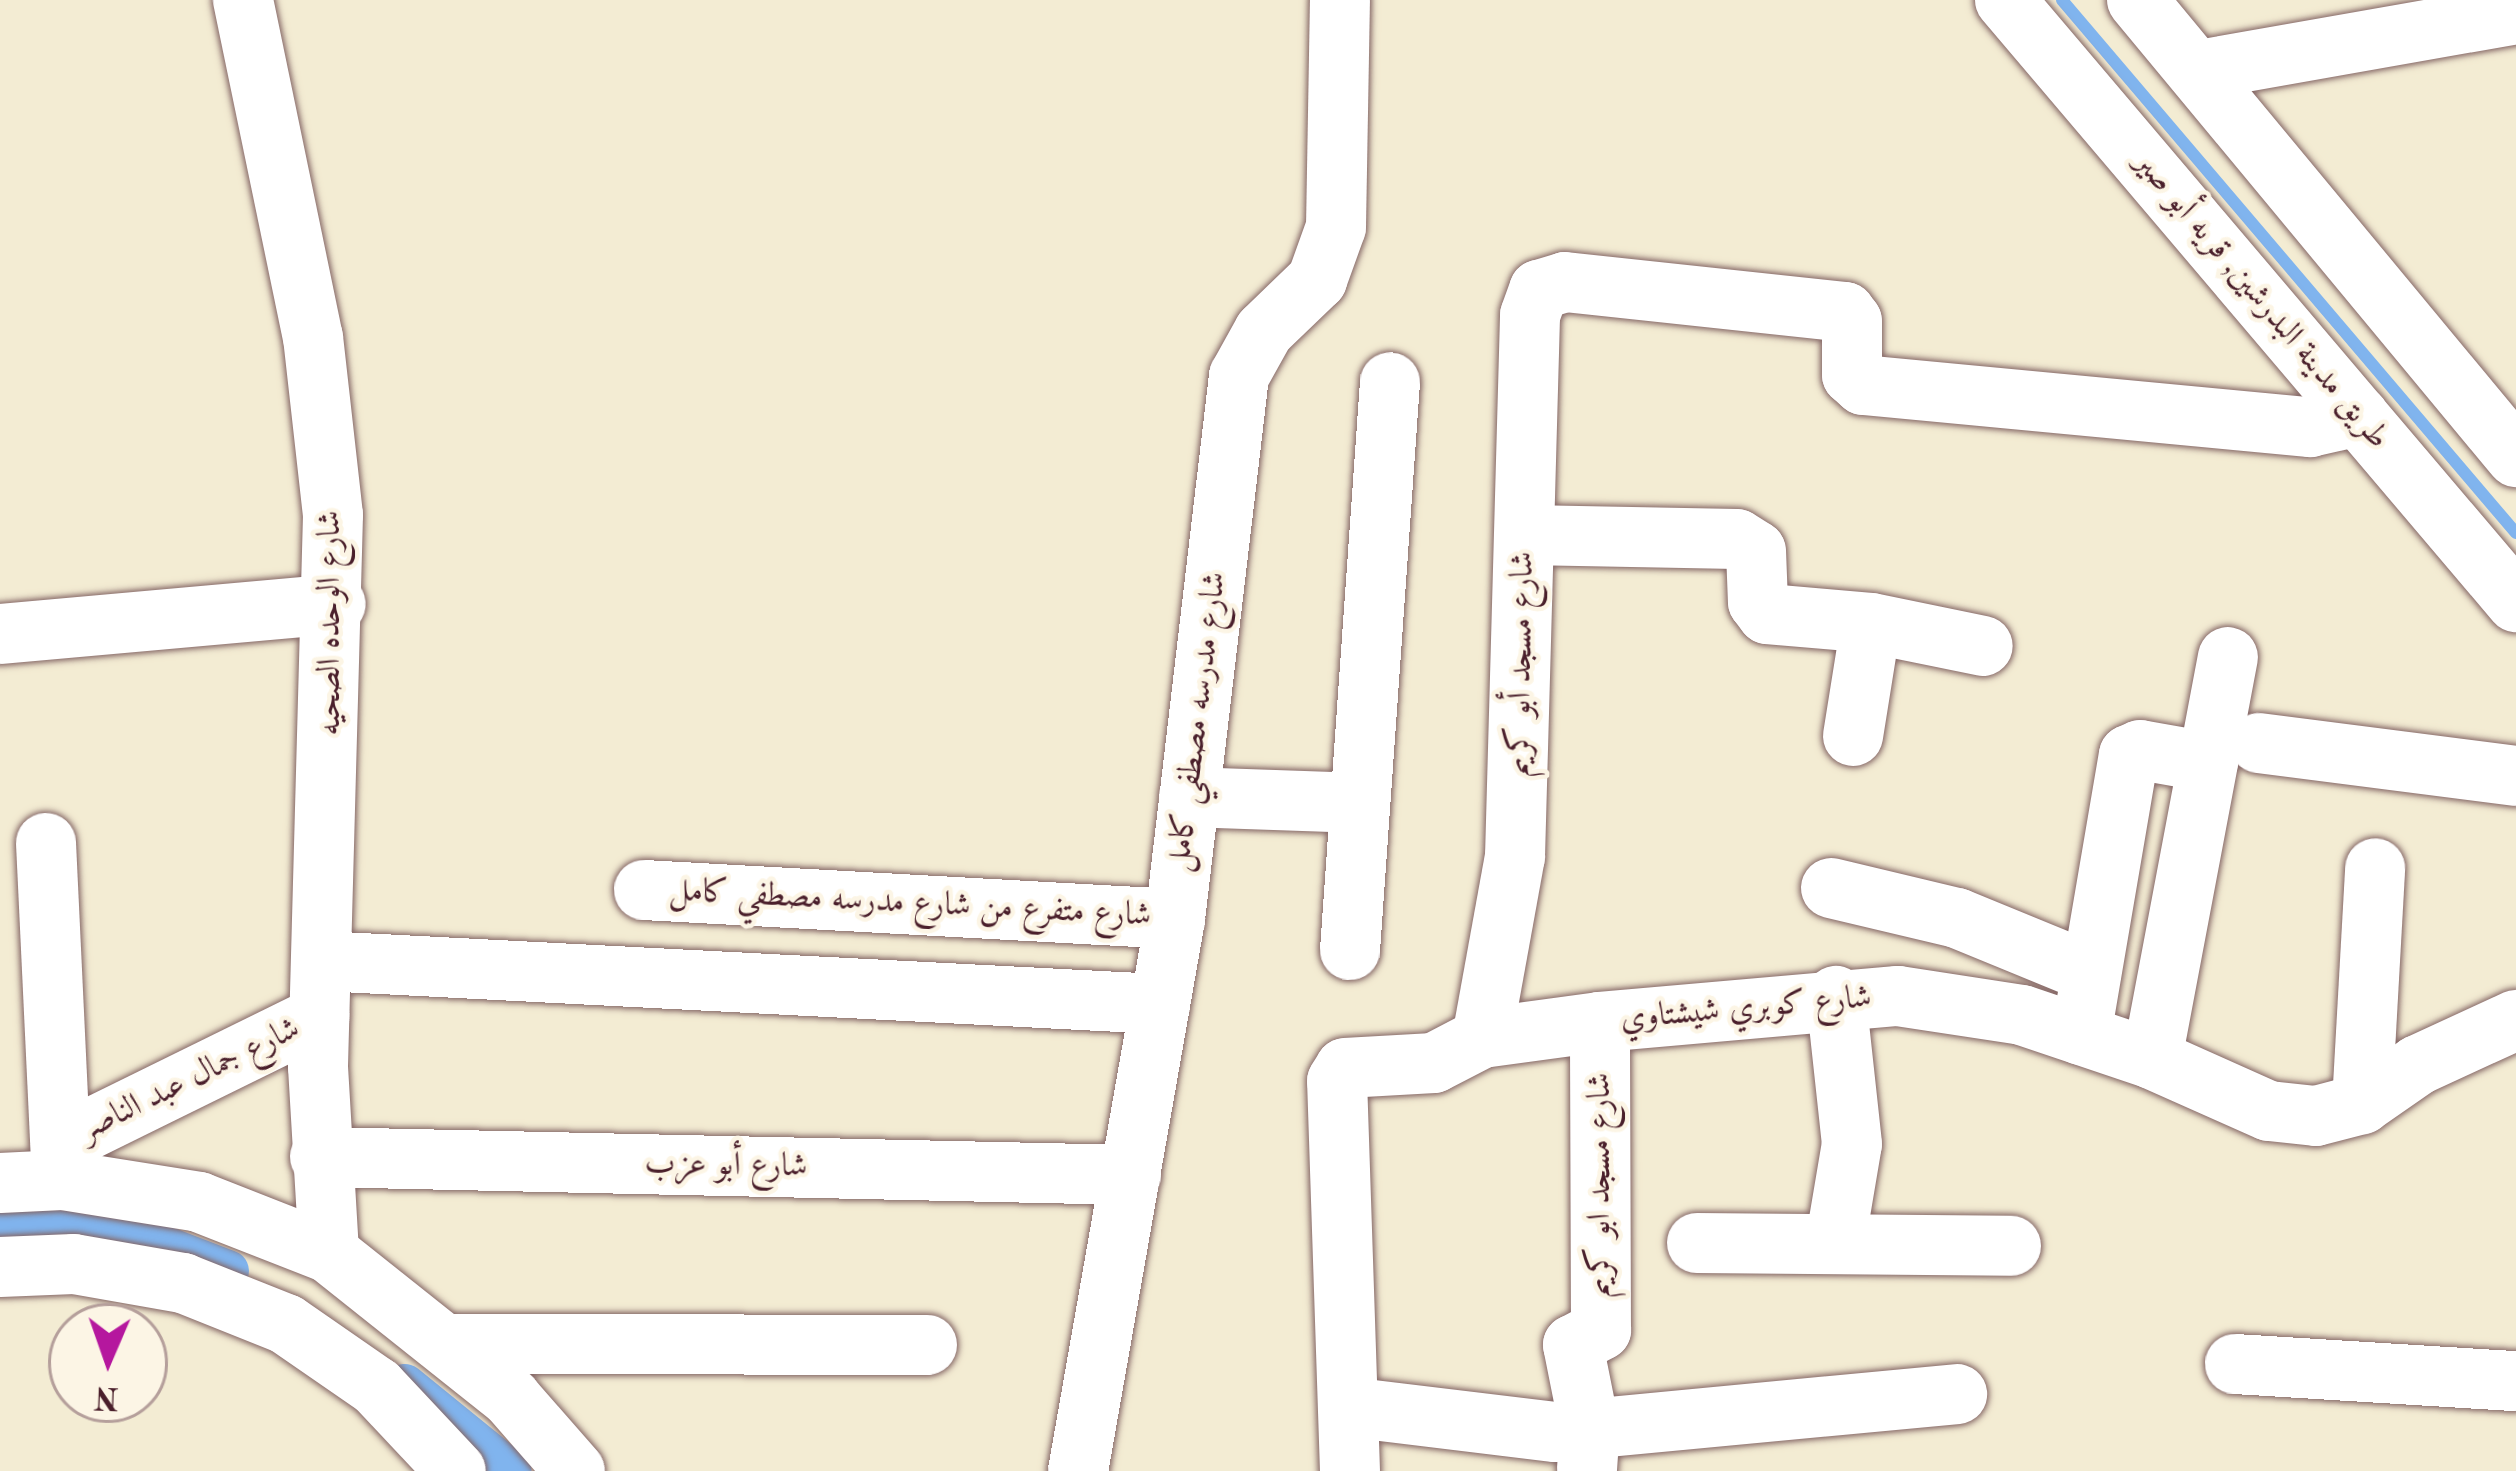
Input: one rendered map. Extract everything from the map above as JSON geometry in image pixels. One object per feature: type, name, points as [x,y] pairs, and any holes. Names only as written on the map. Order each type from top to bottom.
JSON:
[{"type":"street","name":"شارع الوحده الصحيه","points":[[243,0],[313,337],[336,604],[321,989],[320,1156],[329,1253]]},
{"type":"street","name":"شارع مدرسه مصطفي كامل","points":[[1078,1471],[1174,919],[1239,376],[1256,341],[1317,280],[1336,227],[1340,0]]},
{"type":"street","name":"طريق مدينة البدرشين, قريه أبو صير","points":[[2005,0],[2516,602]]},
{"type":"street","points":[[2137,0],[2516,457]]},
{"type":"street","points":[[2199,70],[2500,10]]},
{"type":"street","name":"شارع مسجد أبو كريم","points":[[1482,1038],[1515,857],[1530,315],[1539,290],[1565,282],[1844,312],[1852,321],[1852,375],[1863,385],[2310,427],[2359,416]]},
{"type":"street","points":[[1350,950],[1390,382]]},
{"type":"street","points":[[1526,536],[1737,539],[1756,551],[1758,602],[1767,614],[1871,623],[1983,646]]},
{"type":"street","points":[[0,634],[336,604]]},
{"type":"street","points":[[1852,736],[1871,623]]},
{"type":"street","points":[[2152,1059],[2234,753],[2228,657]]},
{"type":"street","points":[[2081,1035],[2129,754],[2234,753],[2516,776]]},
{"type":"street","points":[[1190,797],[1360,803]]},
{"type":"street","points":[[46,843],[61,1162]]},
{"type":"street","points":[[2362,1104],[2375,868]]},
{"type":"street","points":[[1831,889],[1957,918],[2091,973]]},
{"type":"street","name":"شارع متفرع من شارع مدرسه مصطفي كامل","points":[[644,890],[1174,919]]},
{"type":"street","points":[[321,989],[1160,1004]]},
{"type":"street","name":"شارع جمال عبد الناصر","points":[[61,1162],[321,989]]},
{"type":"street","points":[[1835,1244],[1852,1144],[1836,996]]},
{"type":"street","name":"شارع كوبري شيشتاوي","points":[[1350,1471],[1340,1073],[1434,1063],[1482,1038],[1836,996],[1961,1002],[2152,1059],[2269,1111],[2316,1115],[2362,1104],[2418,1065],[2516,1020]]},
{"type":"street","name":"شارع مسجد ابو كريم","points":[[1588,1451],[1573,1345],[1601,1330],[1600,1022]]},
{"type":"street","name":"شارع أبو عزب","points":[[320,1156],[1131,1175]]},
{"type":"street","points":[[0,1184],[61,1162],[200,1202],[329,1253],[451,1344],[512,1397],[575,1471]]},
{"type":"street","points":[[1697,1243],[2012,1246]]},
{"type":"street","points":[[0,1268],[74,1264],[183,1283],[286,1324],[377,1387],[456,1471]]},
{"type":"street","points":[[451,1344],[927,1345]]},
{"type":"street","points":[[2235,1364],[2516,1381]]},
{"type":"street","points":[[1348,1407],[1521,1431],[1588,1451],[1957,1394]]},
{"type":"waterway","points":[[2062,0],[2516,533]]},
{"type":"waterway","points":[[0,1223],[158,1244],[228,1271]]},
{"type":"waterway","points":[[405,1385],[511,1471]]}]
